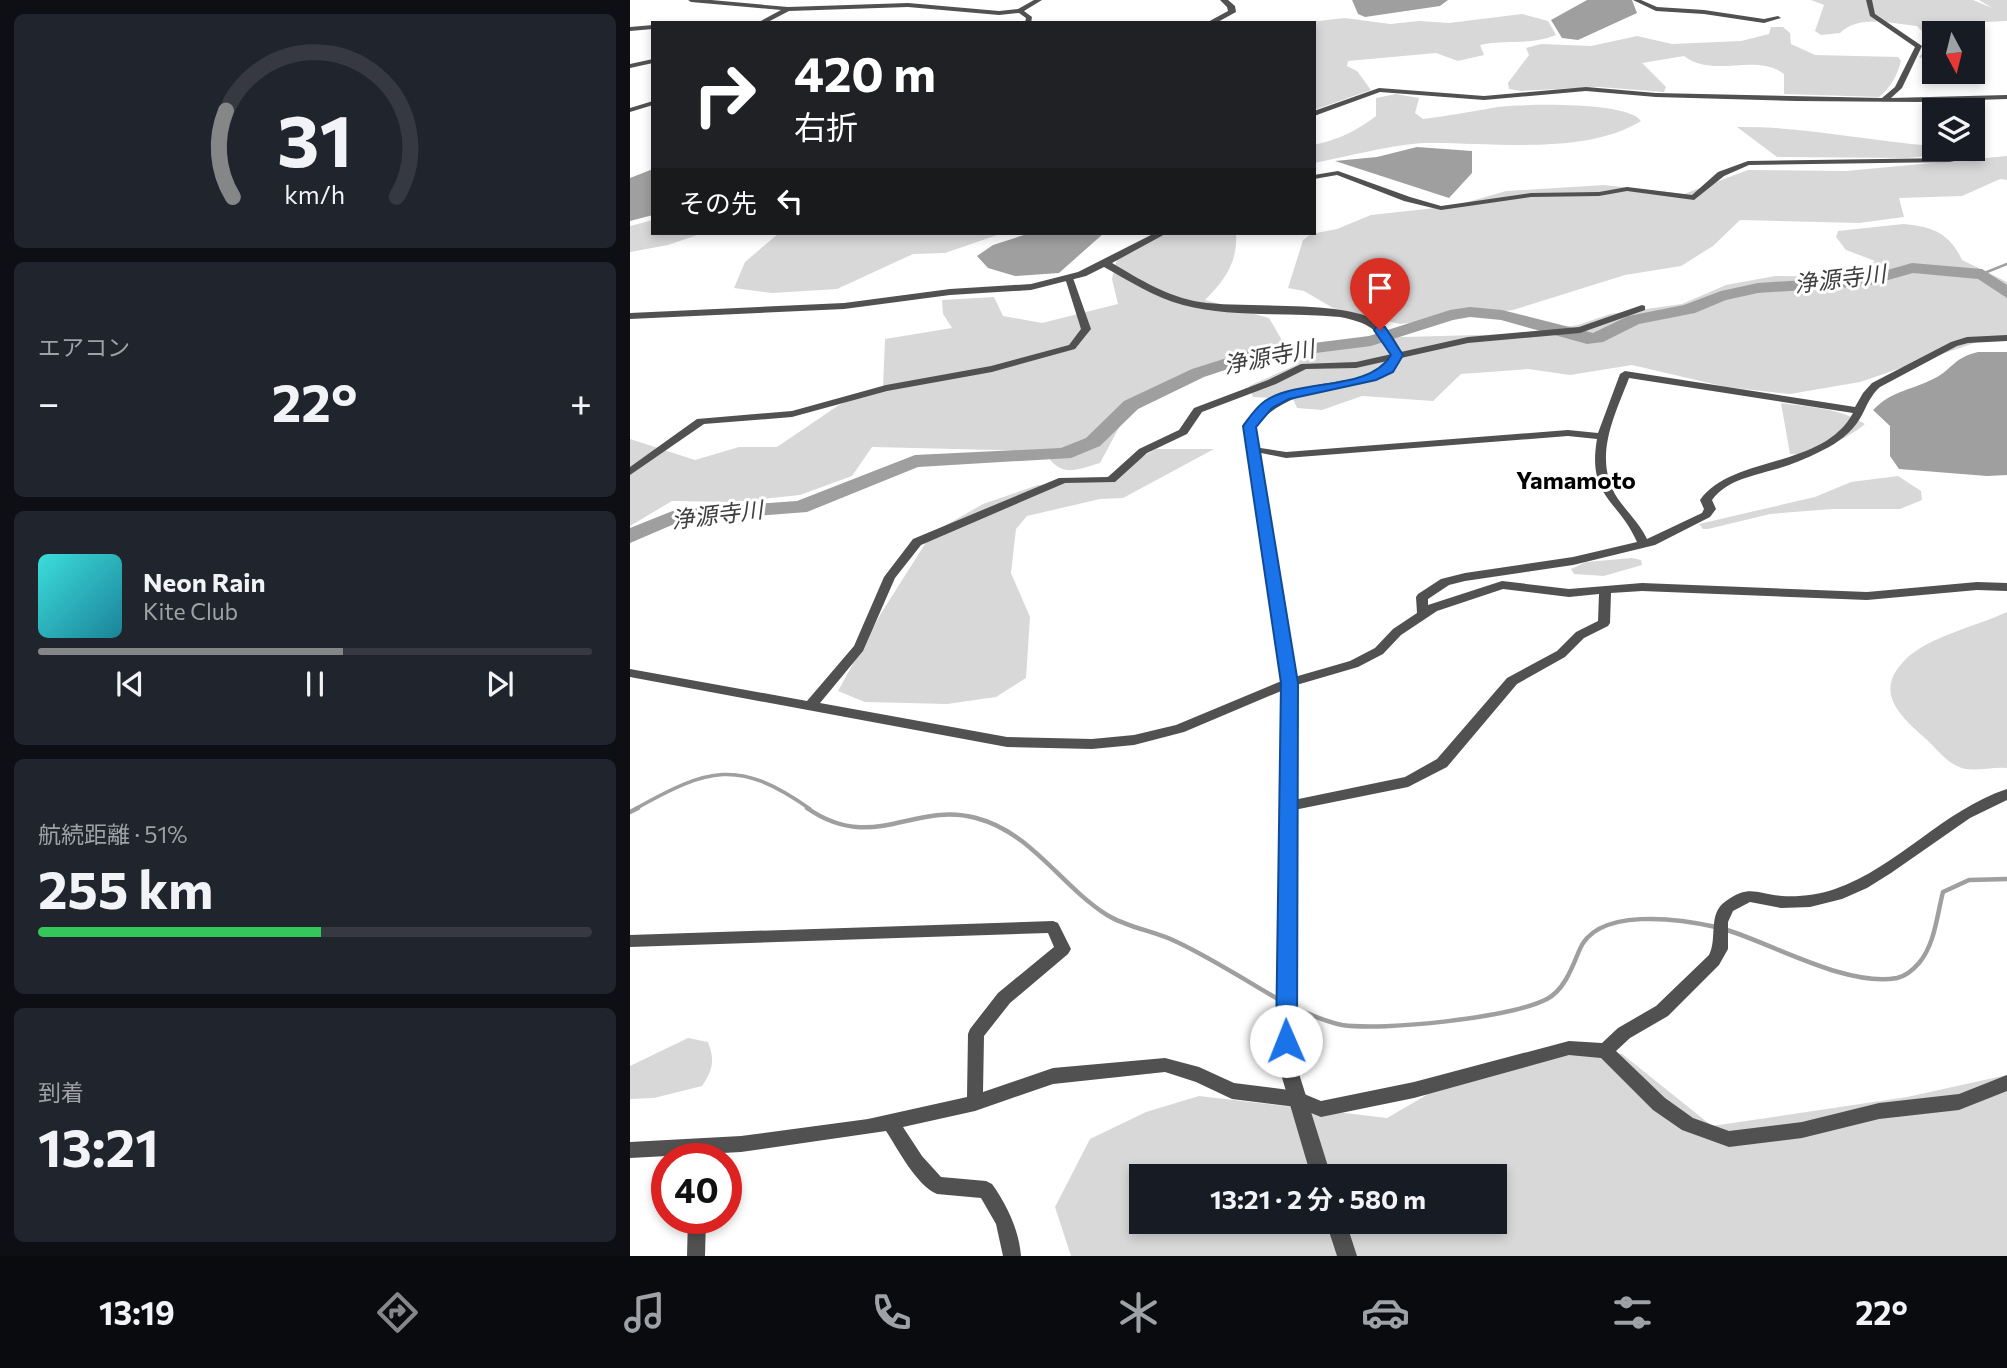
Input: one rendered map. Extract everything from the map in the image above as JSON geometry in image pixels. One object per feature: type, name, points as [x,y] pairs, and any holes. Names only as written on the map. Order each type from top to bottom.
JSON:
[{"type":"street","points":[[691,0],[788,9],[908,5],[999,13],[1020,11],[1039,0]]},
{"type":"street","points":[[1214,21],[1231,12],[1231,6],[1224,0]]},
{"type":"street","points":[[1636,0],[1656,9],[1778,18]]},
{"type":"street","points":[[1869,0],[1872,15],[1919,46],[1898,89],[1882,100]]},
{"type":"street","points":[[764,21],[788,9]]},
{"type":"street","points":[[1020,11],[1029,17],[1028,21]]},
{"type":"street","points":[[630,29],[651,27]]},
{"type":"street","points":[[630,66],[651,61]]},
{"type":"street","points":[[1316,113],[1379,90],[1484,98],[1586,89],[1656,95],[1882,100],[2007,97]]},
{"type":"street","points":[[630,110],[651,104]]},
{"type":"street","points":[[1316,177],[1338,173],[1407,199],[1441,208],[1458,208],[1531,195],[1599,194],[1627,190],[1694,198],[1731,167],[1773,160],[1922,161]]},
{"type":"street","points":[[630,316],[844,306],[1031,287],[1069,278],[1105,263],[1158,235]]},
{"type":"street","points":[[1105,263],[1146,286],[1200,306],[1329,314],[1367,321],[1380,330],[1396,352]]},
{"type":"street","points":[[630,472],[701,421],[792,414],[886,388],[992,369],[1072,347],[1086,329],[1069,278]]},
{"type":"street","points":[[811,705],[859,648],[890,577],[918,542],[1063,480],[1111,480],[1143,451],[1183,432],[1198,410],[1272,382],[1304,366],[1356,365],[1396,352],[1468,340],[1580,330],[1632,309],[1642,309]]},
{"type":"street","points":[[1423,615],[1422,597],[1445,582],[1573,561],[1643,543],[1706,515],[1710,509],[1706,500],[1718,485],[1793,460],[1845,431],[1860,411],[1867,391],[1954,344],[2007,338]]},
{"type":"street","points":[[1317,1164],[1287,1063],[1285,1018],[1289,683],[1251,448],[1250,426],[1267,405],[1297,392],[1380,374],[1389,369],[1396,352]]},
{"type":"street","points":[[1643,543],[1639,532],[1602,481],[1597,466],[1603,437],[1625,374],[1860,411]]},
{"type":"street","points":[[1251,448],[1286,455],[1569,433],[1603,437]]},
{"type":"street","points":[[630,673],[1007,742],[1092,744],[1134,740],[1178,729],[1289,683],[1354,664],[1378,651],[1397,632],[1433,608],[1502,585],[1560,593],[1653,587],[1867,597],[1977,586],[2007,587]]},
{"type":"street","points":[[1289,807],[1408,782],[1442,763],[1512,681],[1562,654],[1580,635],[1605,623],[1605,591]]},
{"type":"street","points":[[1605,1051],[1624,1033],[1662,1011],[1714,960],[1720,949],[1720,922],[1728,907],[1748,896],[1784,904],[1813,902],[1870,880],[1960,817],[2007,794]]},
{"type":"street","points":[[630,941],[1053,928],[1063,949],[1004,998],[976,1034],[975,1103]]},
{"type":"street","points":[[742,1145],[891,1122],[975,1103],[1053,1076],[1165,1065],[1199,1075],[1232,1091],[1297,1099],[1321,1109],[1414,1090],[1569,1048],[1605,1051],[1660,1104],[1688,1124],[1729,1139],[1802,1130],[1879,1111],[1959,1102],[2007,1083]]},
{"type":"street","points":[[891,1122],[916,1162],[937,1185],[986,1190],[996,1204],[1012,1246],[1012,1256]]},
{"type":"street","points":[[630,1150],[651,1152]]},
{"type":"street","points":[[696,1234],[696,1256]]},
{"type":"street","points":[[1340,1234],[1347,1256]]},
{"type":"shaded area","points":[[1352,0],[1448,0],[1440,6],[1365,17],[1358,14]]},
{"type":"shaded area","points":[[1587,0],[1632,0],[1637,13],[1578,40],[1562,38],[1551,20]]},
{"type":"shaded area","points":[[1811,0],[1973,0],[1992,8],[1979,0],[2007,0],[2007,21],[1922,21],[1922,31],[1917,26],[1866,22],[1848,27],[1840,33],[1821,35],[1815,31],[1824,5]]},
{"type":"shaded area","points":[[1522,14],[1548,21],[1556,35],[1536,40],[1480,45],[1484,55],[1458,61],[1436,53],[1348,61],[1347,66],[1357,71],[1371,90],[1316,109],[1316,21],[1345,18],[1390,24],[1419,21],[1449,23]]},
{"type":"shaded area","points":[[1771,27],[1783,27],[1790,33],[1791,44],[1815,55],[1898,57],[1901,61],[1898,72],[1879,97],[1784,94],[1784,74],[1773,68],[1760,65],[1708,65],[1684,56],[1642,63],[1666,87],[1664,92],[1598,87],[1521,91],[1509,89],[1508,83],[1529,55],[1526,48],[1541,44],[1591,46],[1637,36],[1672,44],[1741,41],[1769,34]]},
{"type":"shaded area","points":[[1396,94],[1419,98],[1415,113],[1423,119],[1498,107],[1574,105],[1616,110],[1641,121],[1618,132],[1565,143],[1425,143],[1385,148],[1316,163],[1316,144],[1339,137],[1376,116],[1376,98]]},
{"type":"shaded area","points":[[1737,127],[1811,131],[1922,145],[1922,157],[1908,158],[1777,157]]},
{"type":"shaded area","points":[[1417,147],[1472,151],[1472,173],[1449,198],[1335,161],[1377,157]]},
{"type":"shaded area","points":[[2007,156],[2007,180],[2000,179],[1962,196],[1899,198],[1904,217],[1859,223],[1740,220],[1713,246],[1681,266],[1625,275],[1513,310],[1400,324],[1333,308],[1304,291],[1288,288],[1303,240],[1310,235],[1337,229],[1371,215],[1454,206],[1506,191],[1604,185],[1684,194],[1748,170],[1846,171],[1953,161],[1985,161],[1985,158]]},
{"type":"shaded area","points":[[651,170],[651,216],[630,221],[630,178]]},
{"type":"shaded area","points":[[651,221],[651,235],[697,235],[668,245],[630,252],[630,226]]},
{"type":"shaded area","points":[[1903,224],[1931,229],[1952,243],[1962,260],[2007,282],[2007,341],[1983,340],[1860,382],[1790,394],[1726,387],[1632,365],[1570,375],[1528,369],[1461,374],[1433,401],[1362,396],[1322,410],[1297,408],[1293,399],[1253,397],[1249,386],[1296,365],[1307,353],[1365,338],[1515,334],[1578,325],[1610,314],[1682,304],[1726,285],[1775,276],[1841,277],[1860,273],[1875,261],[1846,250],[1836,237],[1838,231]]},
{"type":"shaded area","points":[[777,235],[997,235],[945,253],[913,254],[837,289],[772,293],[734,288],[745,262]]},
{"type":"shaded area","points":[[1024,235],[1102,235],[1059,273],[1015,276],[988,268],[977,256],[993,245]]},
{"type":"shaded area","points":[[1157,235],[1236,235],[1235,253],[1229,270],[1205,300],[1269,318],[1283,342],[1263,365],[1177,376],[1130,407],[1100,463],[1068,470],[1056,465],[1043,451],[872,447],[852,476],[800,495],[733,502],[672,501],[630,526],[630,439],[695,460],[739,447],[777,447],[839,405],[883,387],[885,339],[952,328],[943,314],[942,300],[994,297],[1003,316],[1042,323],[1118,304],[1112,279],[1117,259]]},
{"type":"shaded area","points":[[1978,352],[2007,352],[2007,475],[1987,476],[1899,469],[1890,456],[1890,426],[1873,410],[1894,395],[1923,384],[1963,358]]},
{"type":"shaded area","points":[[1781,403],[1835,411],[1865,424],[1829,445],[1790,454]]},
{"type":"shaded area","points":[[1156,449],[1214,449],[1123,498],[1100,499],[1027,516],[1016,529],[1011,573],[1030,617],[1026,678],[996,697],[947,704],[865,702],[838,691],[880,615],[932,533],[983,504],[1038,485],[1101,480]]},
{"type":"shaded area","points":[[1898,476],[1921,491],[1922,500],[1900,509],[1832,509],[1770,514],[1708,529],[1703,529],[1699,524],[1815,497],[1851,482]]},
{"type":"shaded area","points":[[1632,558],[1641,560],[1642,565],[1604,576],[1574,574],[1571,569],[1586,562]]},
{"type":"shaded area","points":[[2007,612],[2007,768],[1964,769],[1945,758],[1900,713],[1891,694],[1891,683],[1895,672],[1914,652]]},
{"type":"shaded area","points":[[688,1038],[708,1042],[710,1048],[712,1065],[702,1086],[654,1098],[630,1099],[630,1066]]},
{"type":"shaded area","points":[[1569,1049],[1622,1054],[1712,1126],[1907,1097],[2007,1075],[2007,1256],[1071,1256],[1055,1207],[1090,1139],[1146,1112],[1199,1096],[1387,1118],[1449,1082]]},
{"type":"waterway","points":[[1982,274],[2007,264]]},
{"type":"waterway","name":"浄源寺川","points":[[630,536],[675,516],[800,507],[915,461],[1064,454],[1093,442],[1131,405],[1198,373],[1249,356],[1371,341],[1450,315],[1470,312],[1502,315],[1587,339],[1597,338],[1634,320],[1689,309],[1721,296],[1758,288],[1867,281],[1912,268],[1982,274],[2007,293]]},
{"type":"waterway","points":[[635,809],[683,785],[723,774],[763,782],[810,809]]},
{"type":"waterway","points":[[630,812],[638,808]]},
{"type":"waterway","points":[[807,808],[831,821],[853,827],[873,827],[954,815],[976,818],[996,825],[1029,847],[1075,890],[1107,915],[1169,938],[1283,1002]]},
{"type":"waterway","points":[[1727,930],[1834,971],[1877,979],[1897,978],[1912,970],[1924,955],[1932,938],[1943,892],[1969,880],[2007,879]]},
{"type":"waterway","points":[[1292,1007],[1336,1024],[1361,1026],[1446,1021],[1505,1012],[1529,1006],[1553,995],[1567,978],[1588,937],[1603,927],[1641,919],[1682,921],[1716,927]]},
{"type":"district","name":"Yamamoto","points":[[1576,481]]},
{"type":"route","points":[[1286,1041],[1289,683],[1251,448],[1250,426],[1267,405],[1285,396],[1371,378],[1389,369],[1397,355],[1380,330]]}]
